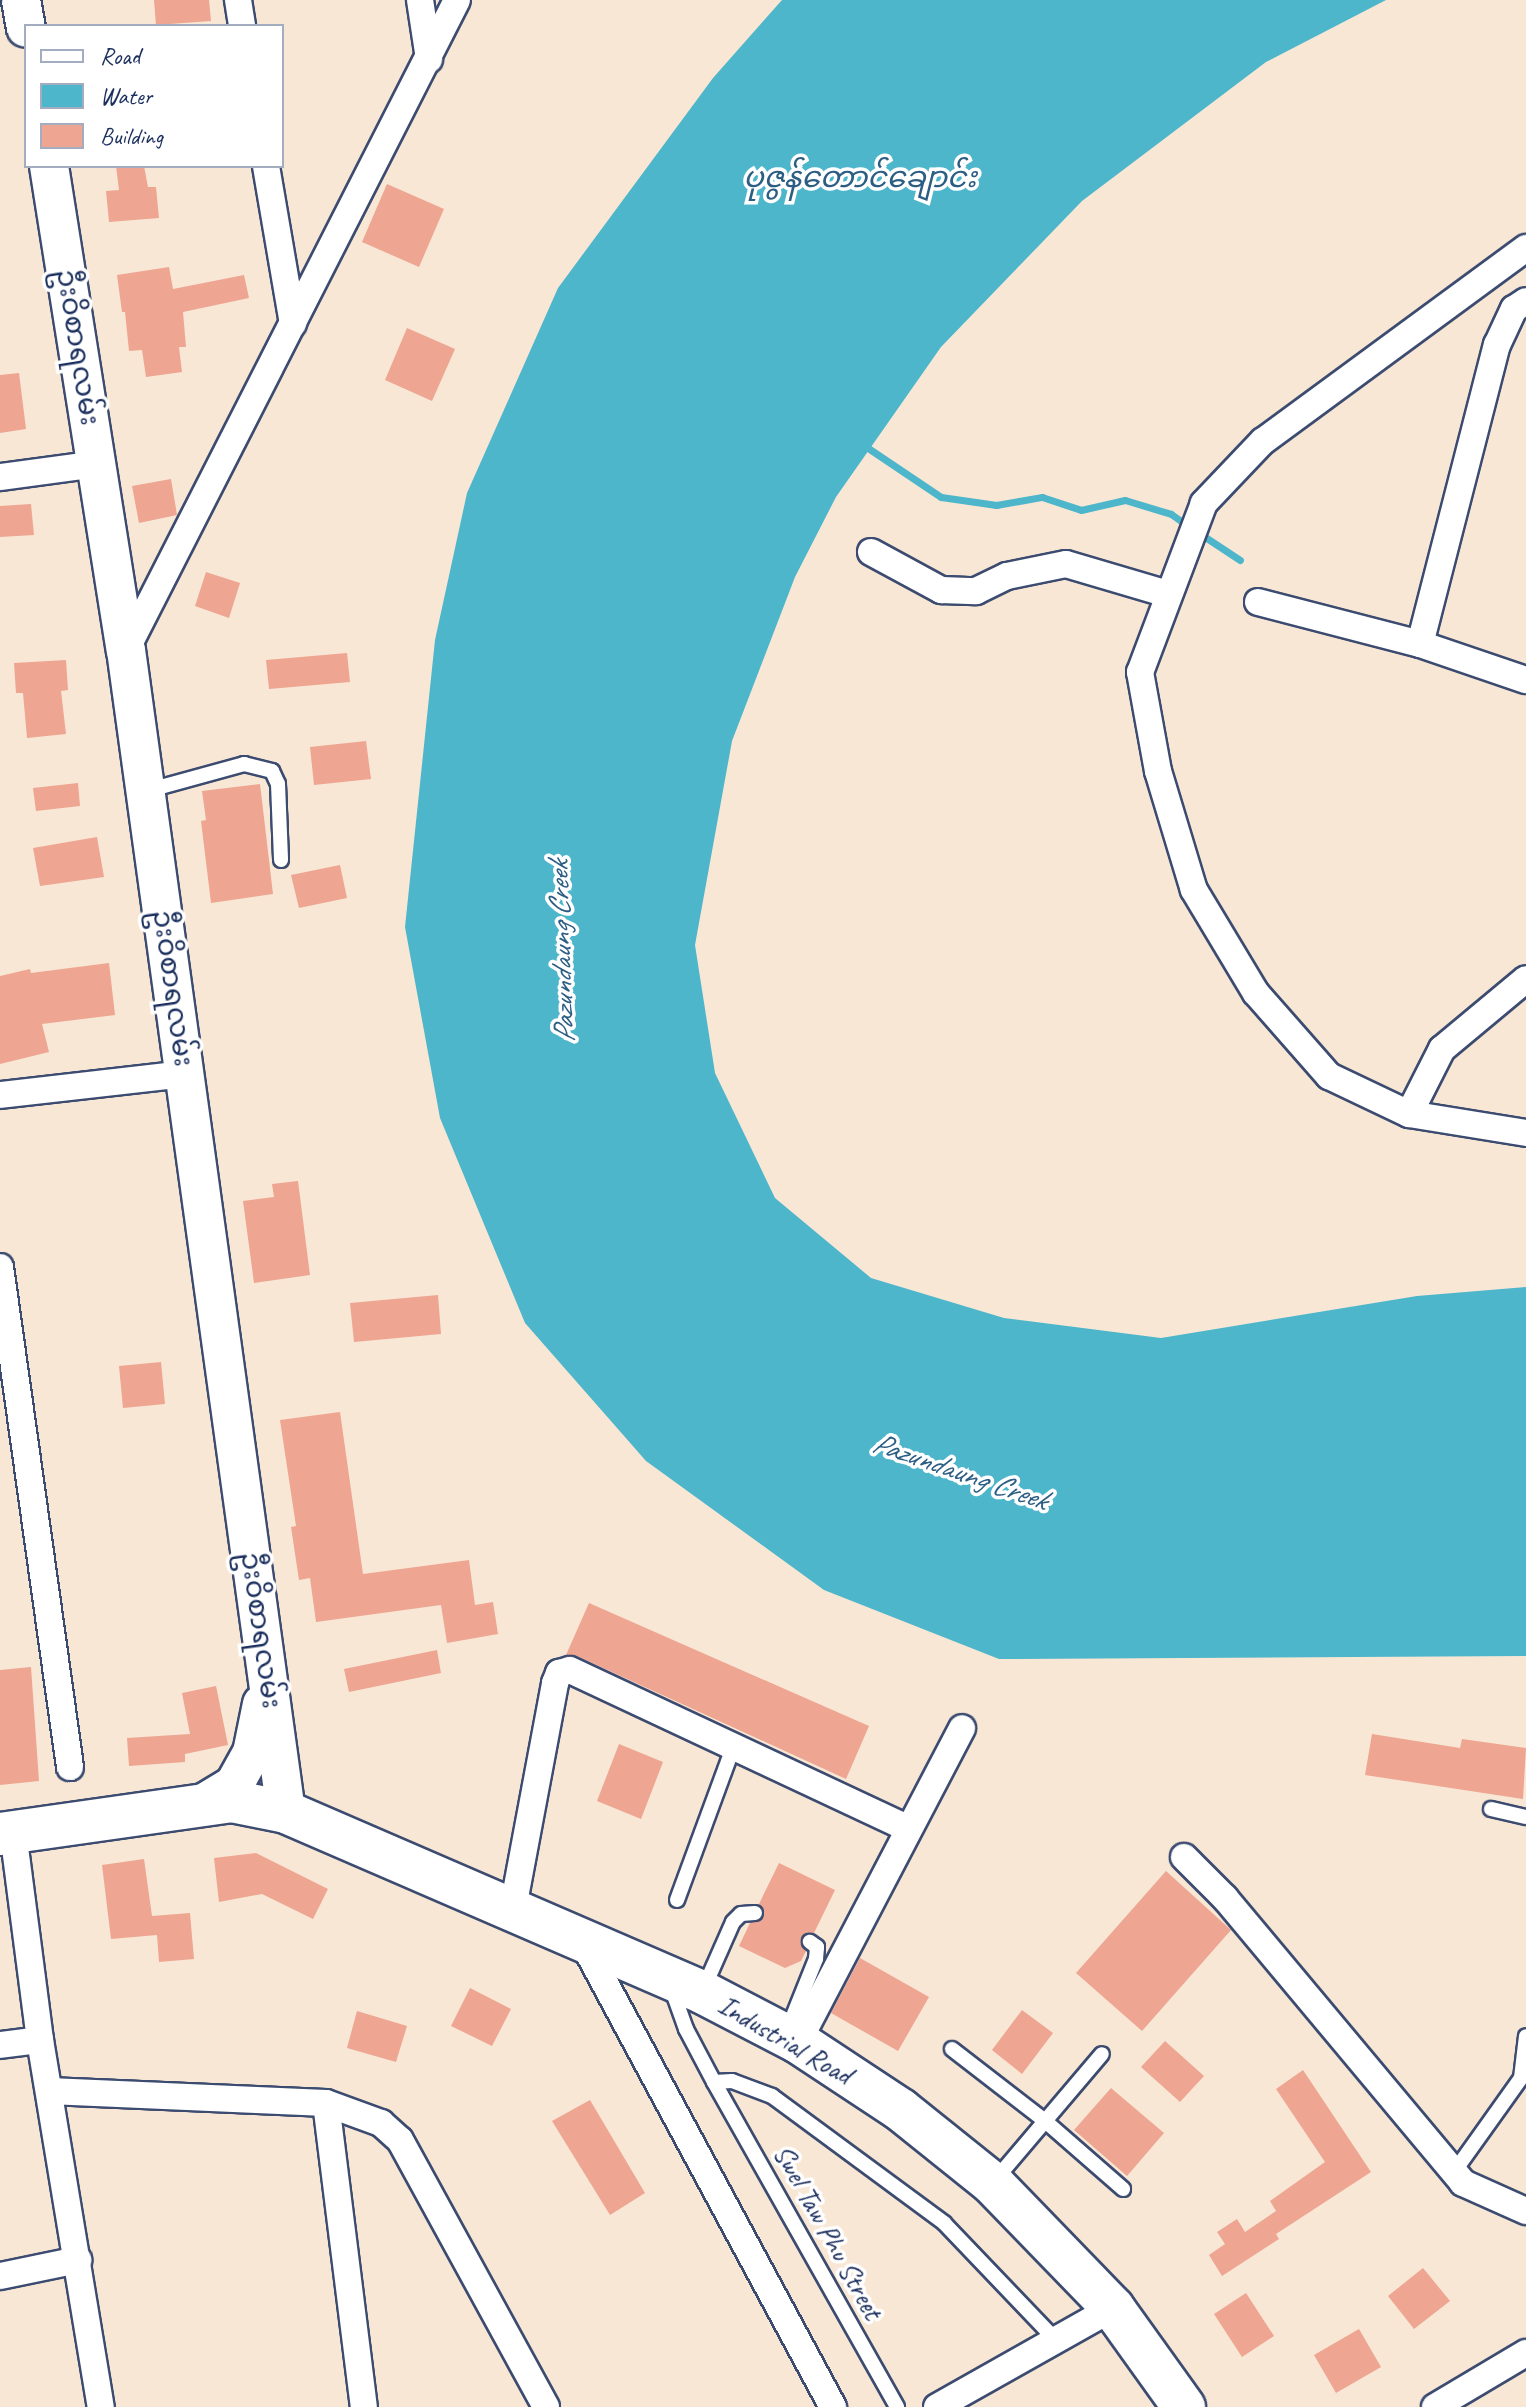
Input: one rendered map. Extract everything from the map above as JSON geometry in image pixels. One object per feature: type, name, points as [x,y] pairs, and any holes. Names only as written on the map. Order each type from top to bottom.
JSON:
[{"type":"main road","points":[[21,0],[25,24]]},
{"type":"main road","name":"ဦးဝိစာရလမ်း","points":[[49,168],[126,650],[286,1812]]},
{"type":"main road","points":[[199,1806],[234,1785],[252,1753],[266,1665]]},
{"type":"main road","name":"Industrial Road","points":[[6,1833],[231,1801],[286,1812],[685,1984],[791,2038],[901,2110],[992,2183],[1113,2308],[1184,2407]]},
{"type":"street","points":[[238,0],[242,24]]},
{"type":"street","points":[[420,0],[429,59]]},
{"type":"street","points":[[126,650],[457,0]]},
{"type":"street","points":[[266,168],[293,324]]},
{"type":"street","points":[[1526,248],[1263,441],[1204,503],[1140,672],[1158,771],[1194,890],[1256,993],[1329,1076],[1409,1114],[1526,1133]]},
{"type":"street","points":[[1420,644],[1497,345],[1514,309],[1526,301]]},
{"type":"street","points":[[0,477],[98,464]]},
{"type":"street","points":[[871,552],[941,590],[976,591],[1007,576],[1066,564],[1168,594]]},
{"type":"street","points":[[1258,602],[1420,644],[1526,680]]},
{"type":"street","points":[[1409,1114],[1442,1049],[1526,979]]},
{"type":"street","points":[[0,1095],[185,1074]]},
{"type":"street","points":[[0,1267],[70,1767]]},
{"type":"street","points":[[513,1908],[559,1673],[570,1670],[909,1829]]},
{"type":"street","points":[[791,2038],[962,1728]]},
{"type":"street","points":[[6,1833],[101,2407]]},
{"type":"street","points":[[1184,1857],[1225,1898],[1463,2183],[1526,2211]]},
{"type":"street","points":[[581,1939],[833,2407]]},
{"type":"street","points":[[0,2045],[40,2040]]},
{"type":"street","points":[[49,2091],[326,2103],[381,2123],[400,2140],[546,2407]]},
{"type":"street","points":[[326,2103],[364,2407]]},
{"type":"street","points":[[0,2276],[78,2260]]},
{"type":"street","points":[[937,2407],[1113,2308]]},
{"type":"street","points":[[1435,2407],[1526,2353]]},
{"type":"lane","points":[[146,791],[244,764],[272,771],[278,784],[281,860]]},
{"type":"lane","points":[[677,1900],[733,1748]]},
{"type":"lane","points":[[1491,1809],[1526,1817]]},
{"type":"lane","points":[[685,1984],[733,1922],[741,1914],[755,1913]]},
{"type":"lane","points":[[791,2038],[816,1959],[817,1947],[810,1942]]},
{"type":"lane","name":"Swel Taw Phu Street","points":[[685,1984],[686,2029],[897,2407]]},
{"type":"lane","points":[[1454,2172],[1521,2078],[1526,2036]]},
{"type":"lane","points":[[952,2049],[1044,2120],[1123,2189]]},
{"type":"lane","points":[[992,2183],[1102,2054]]},
{"type":"lane","points":[[714,2082],[732,2081],[772,2096],[906,2194],[944,2223],[1056,2340]]},
{"type":"water","name":"ပုဇွန်တောင်ချောင်း","points":[[782,0],[1386,0],[1266,62],[1082,201],[941,347],[836,497],[795,577],[732,741],[695,945],[715,1073],[775,1198],[871,1278],[1004,1318],[1161,1338],[1417,1296],[1526,1287],[1526,1656],[999,1659],[824,1590],[646,1461],[525,1323],[440,1118],[405,927],[435,640],[467,493],[558,288],[713,78]]},
{"type":"building","points":[[154,0],[209,0],[211,21],[156,24]]},
{"type":"building","points":[[116,168],[144,168],[148,187],[156,187],[159,218],[109,222],[106,191],[119,190]]},
{"type":"building","points":[[387,184],[444,209],[419,267],[362,242]]},
{"type":"building","points":[[169,267],[173,289],[244,275],[249,298],[183,312],[186,347],[179,347],[182,372],[146,377],[142,350],[129,351],[117,275]]},
{"type":"building","points":[[407,328],[455,349],[432,401],[385,380]]},
{"type":"building","points":[[19,373],[26,429],[0,433],[0,375]]},
{"type":"building","points":[[171,479],[177,515],[139,523],[132,486]]},
{"type":"building","points":[[31,504],[34,535],[0,537],[0,506]]},
{"type":"building","points":[[206,572],[240,583],[229,618],[195,606]]},
{"type":"building","points":[[347,653],[350,682],[269,689],[266,660]]},
{"type":"building","points":[[66,660],[68,690],[61,691],[66,734],[27,738],[23,693],[16,693],[14,663]]},
{"type":"building","points":[[366,741],[371,779],[314,785],[310,747]]},
{"type":"building","points":[[78,783],[80,806],[36,811],[33,788]]},
{"type":"building","points":[[260,784],[273,894],[211,903],[201,821],[206,820],[202,791]]},
{"type":"building","points":[[97,837],[104,877],[40,886],[33,848]]},
{"type":"building","points":[[340,865],[347,898],[299,908],[291,875]]},
{"type":"building","points":[[109,963],[115,1015],[42,1024],[49,1052],[0,1064],[0,976],[30,969],[31,973]]},
{"type":"building","points":[[298,1181],[310,1275],[254,1283],[243,1201],[274,1197],[272,1184]]},
{"type":"building","points":[[438,1295],[441,1334],[354,1342],[350,1303]]},
{"type":"building","points":[[161,1362],[165,1404],[123,1408],[119,1366]]},
{"type":"building","points":[[340,1412],[363,1574],[469,1560],[475,1605],[493,1602],[498,1634],[447,1643],[441,1605],[316,1622],[310,1578],[299,1580],[291,1527],[296,1526],[280,1420]]},
{"type":"building","points":[[589,1603],[869,1726],[846,1779],[577,1656],[566,1655]]},
{"type":"building","points":[[437,1650],[441,1673],[349,1692],[344,1669]]},
{"type":"building","points":[[31,1667],[39,1781],[0,1785],[0,1670]]},
{"type":"building","points":[[216,1686],[228,1745],[185,1754],[185,1762],[129,1766],[127,1738],[190,1734],[182,1693]]},
{"type":"building","points":[[1372,1734],[1460,1748],[1462,1739],[1526,1748],[1523,1799],[1365,1775]]},
{"type":"building","points":[[619,1744],[663,1762],[641,1819],[597,1801]]},
{"type":"building","points":[[256,1853],[328,1889],[313,1919],[262,1894],[219,1902],[214,1858]]},
{"type":"building","points":[[144,1859],[152,1916],[190,1913],[194,1959],[159,1962],[157,1935],[111,1939],[102,1865]]},
{"type":"building","points":[[779,1863],[835,1890],[814,1933],[802,1937],[801,1945],[806,1951],[801,1961],[785,1968],[739,1946],[750,1923],[764,1917],[759,1904]]},
{"type":"building","points":[[1166,1871],[1231,1930],[1142,2031],[1076,1973]]},
{"type":"building","points":[[860,1958],[929,1997],[898,2051],[831,2013]]},
{"type":"building","points":[[470,1988],[511,2009],[492,2046],[451,2026]]},
{"type":"building","points":[[1022,2010],[1053,2033],[1022,2074],[992,2050]]},
{"type":"building","points":[[357,2011],[407,2026],[396,2062],[347,2048]]},
{"type":"building","points":[[1165,2041],[1204,2076],[1180,2102],[1141,2067]]},
{"type":"building","points":[[1303,2070],[1371,2172],[1276,2234],[1279,2239],[1222,2276],[1209,2255],[1225,2244],[1217,2232],[1237,2219],[1245,2232],[1276,2211],[1270,2201],[1325,2162],[1276,2089]]},
{"type":"building","points":[[1111,2088],[1164,2133],[1127,2176],[1074,2130]]},
{"type":"building","points":[[590,2100],[645,2193],[610,2215],[552,2121]]},
{"type":"building","points":[[1423,2268],[1450,2301],[1414,2329],[1388,2296]]},
{"type":"building","points":[[1246,2293],[1274,2336],[1242,2357],[1214,2314]]},
{"type":"building","points":[[1359,2329],[1381,2367],[1336,2393],[1314,2355]]},
{"type":"waterway","points":[[862,444],[941,497],[996,505],[1042,497],[1081,510],[1125,500],[1171,514],[1188,526]]},
{"type":"waterway","points":[[1199,533],[1240,560]]},
{"type":"water label","name":"Pazundaung Creek","points":[[561,952]]},
{"type":"water label","name":"Pazundaung Creek","points":[[960,1471]]}]
